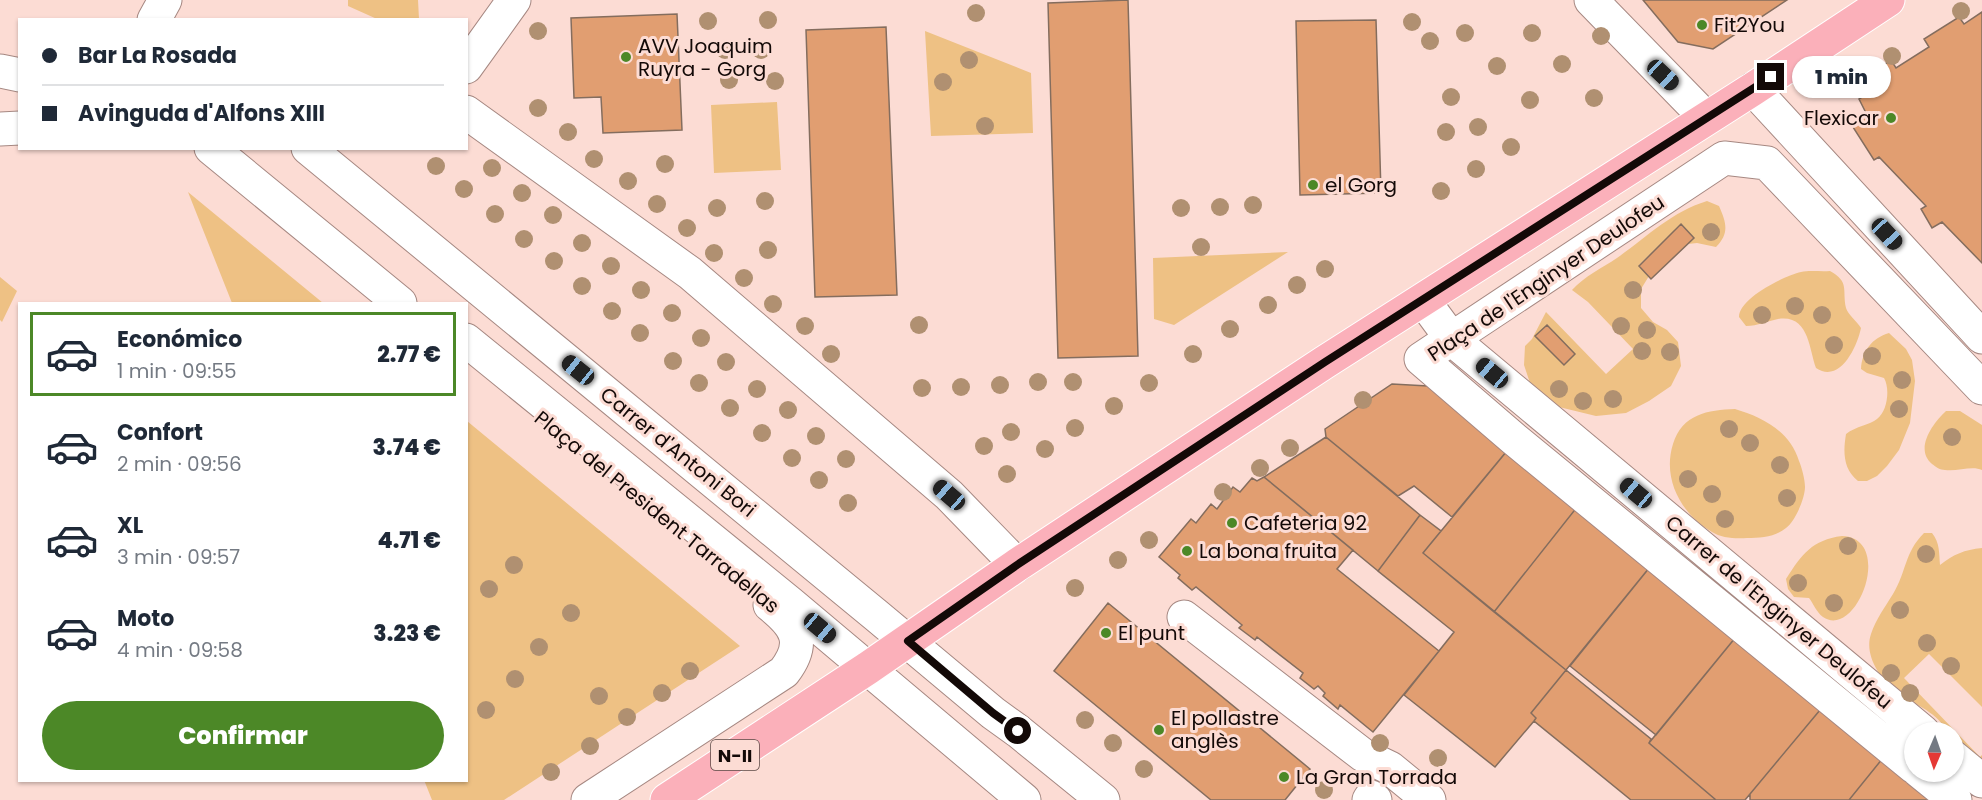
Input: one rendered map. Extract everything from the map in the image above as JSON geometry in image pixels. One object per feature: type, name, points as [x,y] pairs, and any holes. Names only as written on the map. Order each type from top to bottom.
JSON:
[{"type":"main road","name":"N-II","points":[[667,800],[1325,362],[1753,89],[1888,0]]},
{"type":"street","points":[[155,18],[165,0]]},
{"type":"street","points":[[468,64],[514,0]]},
{"type":"street","points":[[1591,0],[1706,118]]},
{"type":"street","points":[[0,71],[18,75]]},
{"type":"street","points":[[1753,89],[1982,337]]},
{"type":"street","points":[[468,113],[690,273],[949,495],[1017,565]]},
{"type":"street","points":[[0,129],[18,128]]},
{"type":"street","points":[[213,150],[399,302]]},
{"type":"street","points":[[243,150],[420,302]]},
{"type":"street","name":"Carrer d'Antoni Bori","points":[[310,150],[993,713],[1103,800]]},
{"type":"street","name":"Plaça de l'Enginyer Deulofeu","points":[[1904,759],[1514,439],[1421,359],[1724,158],[1767,163],[1982,388]]},
{"type":"street","name":"Carrer de l'Enginyer Deulofeu","points":[[1423,300],[1450,339],[1911,722]]},
{"type":"street","points":[[468,342],[790,603],[1024,800]]},
{"type":"street","name":"Plaça del President Tarradellas","points":[[468,359],[781,614],[792,627],[797,642],[794,660],[784,672],[588,800]]},
{"type":"street","points":[[1184,617],[1363,755],[1390,768],[1429,800]]},
{"type":"street","points":[[1964,766],[1982,782]]},
{"type":"street","points":[[1933,782],[1955,800]]},
{"type":"street","points":[[1369,800],[1371,797],[1375,800]]},
{"type":"shaded area","points":[[348,0],[418,0],[419,18],[375,18],[348,6]]},
{"type":"shaded area","points":[[925,31],[1031,73],[1033,133],[931,136]]},
{"type":"shaded area","points":[[777,102],[781,170],[714,173],[711,105]]},
{"type":"shaded area","points":[[188,192],[322,302],[232,302]]},
{"type":"shaded area","points":[[1707,201],[1719,206],[1725,222],[1725,232],[1716,247],[1697,243],[1688,244],[1694,238],[1681,224],[1639,265],[1649,276],[1641,289],[1641,308],[1653,322],[1667,330],[1678,342],[1681,366],[1671,386],[1626,413],[1596,416],[1559,407],[1543,398],[1530,383],[1524,365],[1525,346],[1532,339],[1546,312],[1606,374],[1633,349],[1588,302],[1572,290],[1588,276],[1617,258],[1671,218]]},
{"type":"shaded area","points":[[1288,252],[1174,325],[1154,319],[1153,258]]},
{"type":"shaded area","points":[[1830,271],[1843,283],[1846,308],[1861,328],[1856,345],[1846,361],[1833,371],[1825,372],[1816,368],[1806,335],[1796,322],[1778,319],[1746,326],[1739,317],[1741,310],[1754,295],[1774,283],[1801,272]]},
{"type":"shaded area","points":[[0,277],[17,291],[2,322],[0,320]]},
{"type":"shaded area","points":[[1889,333],[1906,349],[1912,360],[1915,381],[1910,423],[1899,450],[1887,466],[1877,476],[1867,481],[1858,481],[1849,471],[1845,460],[1846,434],[1874,421],[1884,411],[1887,393],[1884,378],[1861,369],[1863,356],[1869,346],[1878,338]]},
{"type":"shaded area","points":[[1735,409],[1765,421],[1782,433],[1795,450],[1801,467],[1805,487],[1799,509],[1789,525],[1773,535],[1738,538],[1716,534],[1691,516],[1672,482],[1670,457],[1677,434],[1683,426],[1689,420],[1706,413]]},
{"type":"shaded area","points":[[1946,411],[1960,411],[1982,425],[1982,470],[1974,468],[1941,469],[1927,458],[1925,444],[1927,436]]},
{"type":"shaded area","points":[[468,422],[740,646],[504,800],[432,800],[425,782],[468,782]]},
{"type":"shaded area","points":[[1924,533],[1932,533],[1939,548],[1940,565],[1960,553],[1982,548],[1982,707],[1929,654],[1904,678],[1946,722],[1940,722],[1930,712],[1888,685],[1878,672],[1871,657],[1869,642],[1873,629],[1898,586],[1909,555]]},
{"type":"shaded area","points":[[1842,536],[1858,541],[1866,553],[1868,569],[1865,586],[1858,602],[1848,614],[1836,620],[1823,617],[1809,598],[1794,597],[1788,589],[1786,579],[1797,562],[1815,545]]},
{"type":"shaded area","points":[[1964,740],[1980,757],[1982,755],[1982,769],[1964,753]]},
{"type":"building","points":[[1128,0],[1138,356],[1058,358],[1048,3]]},
{"type":"building","points":[[1643,0],[1787,0],[1713,49],[1678,42]]},
{"type":"building","points":[[1982,12],[1982,263],[1942,222],[1932,228],[1921,209],[1926,206],[1879,157],[1874,160],[1851,124],[1866,113],[1859,99],[1870,92],[1867,86],[1878,78],[1874,71],[1891,60],[1896,68],[1929,47],[1924,39],[1959,17],[1964,24]]},
{"type":"building","name":"AVV Joaquim Ruyra - Gorg","points":[[677,14],[682,130],[603,133],[601,97],[574,98],[571,18]]},
{"type":"building","points":[[1376,20],[1381,193],[1300,195],[1296,21]]},
{"type":"building","points":[[886,27],[897,295],[815,297],[806,30]]},
{"type":"building","points":[[1681,224],[1694,238],[1651,279],[1639,266]]},
{"type":"building","points":[[1547,325],[1575,354],[1564,365],[1535,336]]},
{"type":"building","points":[[1392,384],[1464,388],[1516,440],[1452,517],[1414,486],[1398,496],[1326,437],[1325,429]]},
{"type":"building","points":[[1326,437],[1420,515],[1378,571],[1264,477]]},
{"type":"building","points":[[1516,440],[1585,497],[1494,612],[1423,553]]},
{"type":"building","points":[[1264,477],[1353,550],[1337,569],[1439,651],[1373,732],[1340,705],[1338,709],[1323,696],[1325,693],[1318,686],[1314,689],[1300,678],[1303,673],[1257,637],[1255,640],[1239,628],[1242,625],[1196,587],[1192,590],[1178,578],[1180,575],[1159,557],[1191,519],[1196,523],[1211,504],[1217,509],[1233,487],[1240,492],[1252,478],[1257,481]]},
{"type":"building","points":[[1585,497],[1658,557],[1566,670],[1494,612]]},
{"type":"building","points":[[1420,515],[1441,531],[1423,553],[1566,670],[1531,713],[1536,718],[1534,721],[1495,767],[1404,695],[1454,632],[1378,571]]},
{"type":"building","points":[[1658,557],[1744,627],[1656,735],[1570,666]]},
{"type":"building","points":[[1108,603],[1310,769],[1285,800],[1211,800],[1054,671]]},
{"type":"building","points":[[1744,627],[1830,698],[1745,800],[1716,800],[1649,743]]},
{"type":"building","points":[[1566,670],[1651,739],[1649,743],[1716,800],[1631,800],[1534,721],[1536,718],[1531,713]]},
{"type":"building","points":[[1830,698],[1891,748],[1849,800],[1750,800],[1750,794]]},
{"type":"building","points":[[1891,748],[1904,757],[1904,782],[1941,782],[1967,800],[1849,800]]},
{"type":"place","name":"Fit2You","points":[[1702,25]]},
{"type":"place","name":"AVV Joaquim Ruyra - Gorg","points":[[626,57]]},
{"type":"place","name":"Flexicar","points":[[1891,118]]},
{"type":"place","name":"el Gorg","points":[[1313,185]]},
{"type":"place","name":"Cafeteria 92","points":[[1232,523]]},
{"type":"place","name":"La bona fruita","points":[[1187,551]]},
{"type":"place","name":"El punt","points":[[1106,633]]},
{"type":"place","name":"El pollastre anglès","points":[[1159,730]]},
{"type":"place","name":"La Gran Torrada","points":[[1284,777]]},
{"type":"route","points":[[1018,731],[993,713],[908,641],[1017,565],[1325,362],[1771,77]]}]
